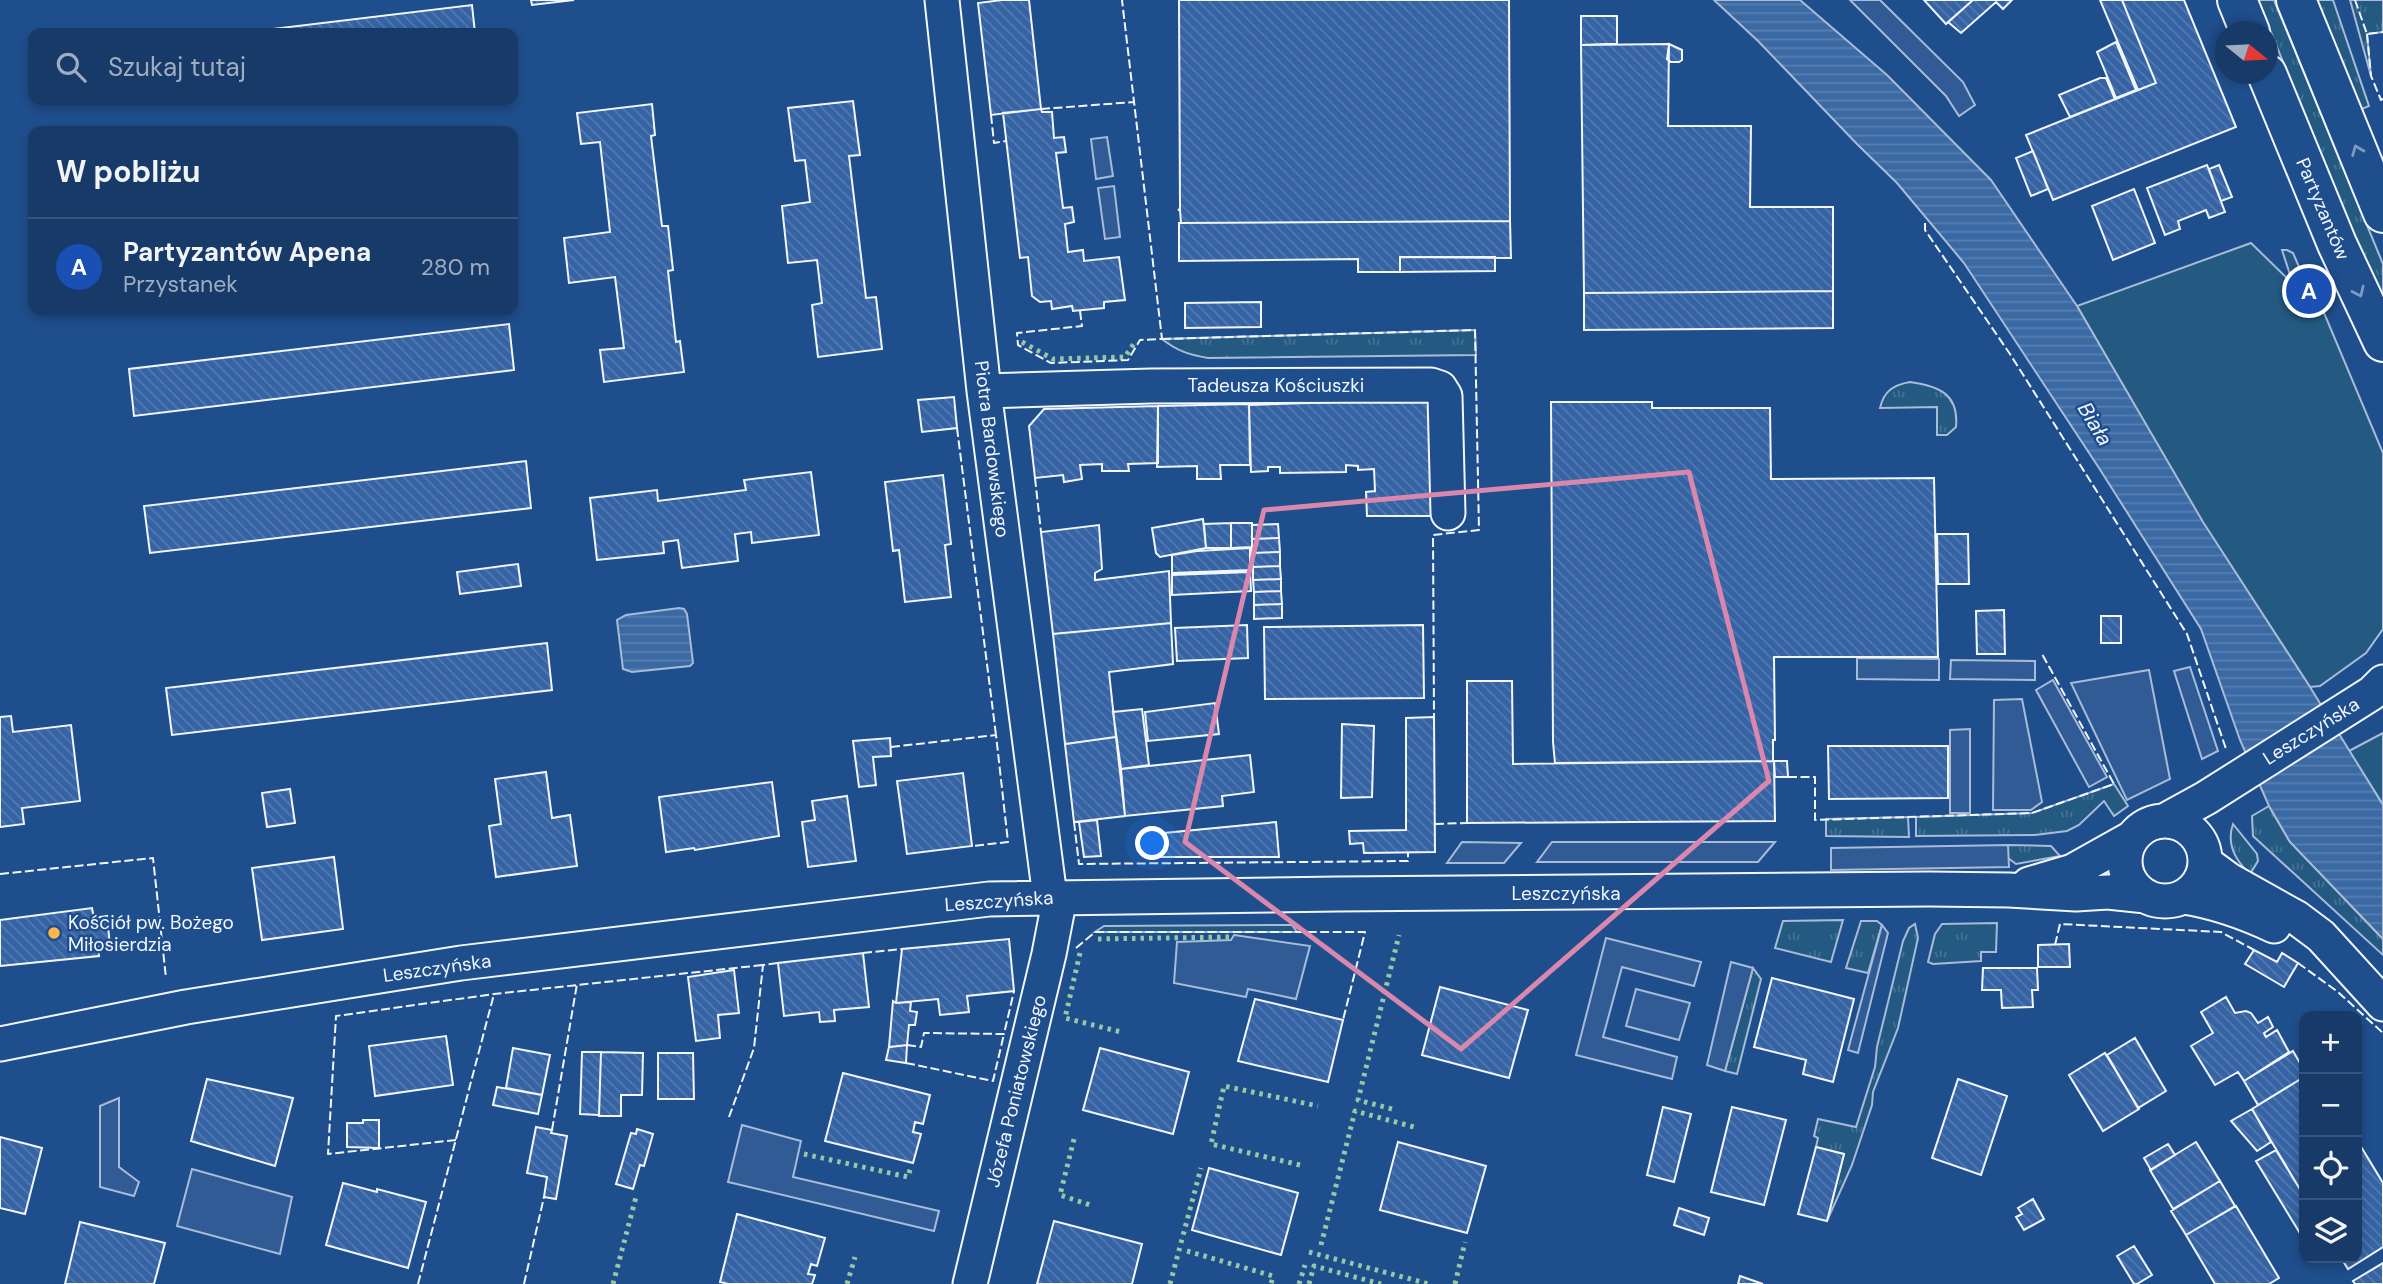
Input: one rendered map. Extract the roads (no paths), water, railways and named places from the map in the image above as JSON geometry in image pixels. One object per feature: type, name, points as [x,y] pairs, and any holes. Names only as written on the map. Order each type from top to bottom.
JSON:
[{"type":"main road","points":[[2238,0],[2246,21]]},
{"type":"main road","points":[[2296,0],[2382,208]]},
{"type":"main road","name":"Partyzantów","points":[[2271,84],[2337,244],[2383,342]]},
{"type":"street","name":"Piotra Bardowskiego","points":[[942,0],[984,391],[1055,897]]},
{"type":"street","name":"Tadeusza Kościuszki","points":[[984,391],[1164,386],[1432,385],[1440,388],[1445,396],[1448,513]]},
{"type":"street","name":"Leszczyńska","points":[[2166,820],[2371,693]]},
{"type":"street","name":"Leszczyńska","points":[[2205,856],[2213,827],[2249,770]]},
{"type":"street","points":[[2205,856],[2202,877],[2195,888],[2184,897],[2171,901],[2157,901],[2135,887],[2128,876],[2125,863],[2126,850],[2141,828],[2166,820],[2190,828],[2199,838],[2205,856],[2229,880],[2297,918],[2321,936],[2383,1004]]},
{"type":"street","name":"Leszczyńska","points":[[2009,890],[2073,871],[2132,838]]},
{"type":"street","name":"Leszczyńska","points":[[0,1044],[187,1007],[461,963],[989,899],[2009,890],[2076,894],[2108,892],[2146,896]]},
{"type":"street","name":"Józefa Poniatowskiego","points":[[970,1284],[1046,968],[1055,897]]},
{"type":"street","points":[[2184,897],[2215,902],[2245,912],[2340,959]]},
{"type":"water","name":"Biała","points":[[1714,0],[1800,0],[1887,75],[1991,180],[2077,306],[2203,522],[2383,805],[2383,939],[2290,842],[2269,806],[2240,740],[2201,629],[1964,263],[1897,183],[1758,41]]},
{"type":"water","points":[[684,609],[687,614],[693,663],[690,666],[632,672],[623,669],[617,620],[626,615]]},
{"type":"place","name":"Partyzantów Apena","points":[[2309,291]]},
{"type":"place","name":"Kościół pw. Bożego Miłosierdzia","points":[[54,933]]}]
